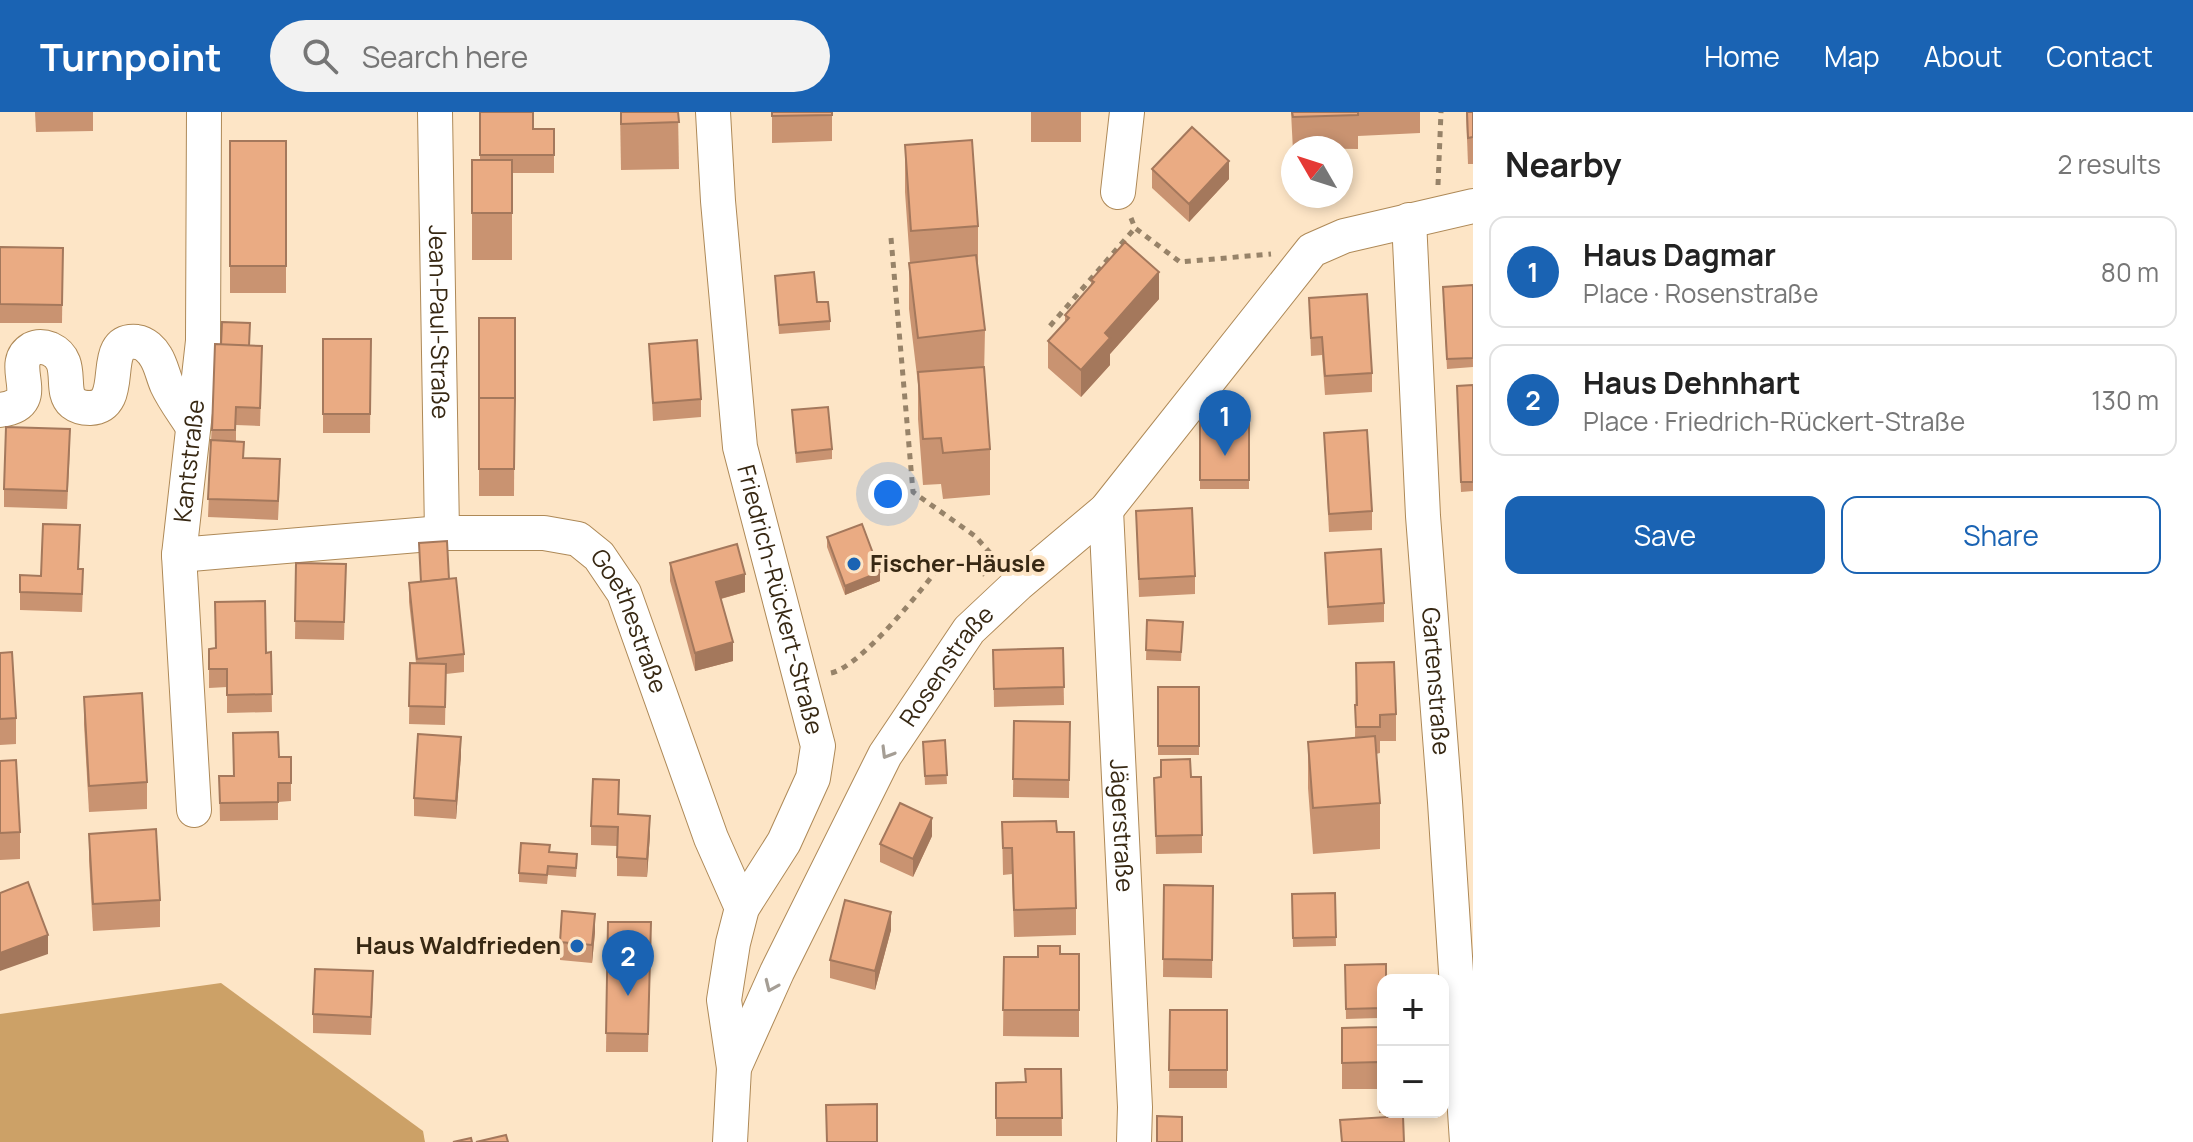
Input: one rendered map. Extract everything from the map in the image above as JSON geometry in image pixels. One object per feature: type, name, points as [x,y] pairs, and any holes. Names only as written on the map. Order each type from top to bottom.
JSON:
[{"type":"street","name":"Kantstraße","points":[[194,810],[179,555],[203,341],[204,112]]},
{"type":"street","name":"Jean-Paul-Straße","points":[[435,112],[442,533]]},
{"type":"street","name":"Friedrich-Rückert-Straße","points":[[713,112],[740,447],[818,746],[813,778],[784,842],[742,908],[724,1000],[734,1068]]},
{"type":"street","points":[[1118,192],[1127,112]]},
{"type":"street","name":"Rosenstraße","points":[[730,1142],[734,1068],[777,972],[885,755],[969,630],[1106,510],[1312,250],[1344,236],[1473,206]]},
{"type":"street","name":"Gartenstraße","points":[[1423,217],[1423,516],[1467,1142]]},
{"type":"street","points":[[0,410],[21,403],[25,393],[23,364],[30,350],[37,347],[53,351],[61,358],[66,369],[68,396],[73,404],[96,408],[106,402],[112,390],[113,361],[117,352],[125,344],[136,342],[147,346],[155,355],[168,388],[193,427]]},
{"type":"street","name":"Jägerstraße","points":[[1106,510],[1135,1107],[1134,1142]]},
{"type":"street","name":"Goethestraße","points":[[179,555],[442,533],[544,533],[578,539],[599,556],[624,593],[711,838],[742,908]]},
{"type":"path","points":[[1423,217],[1441,112]]},
{"type":"path","points":[[1118,192],[1135,228],[1180,262],[1312,250]]},
{"type":"path","points":[[1050,326],[1135,228]]},
{"type":"path","points":[[891,238],[913,492],[975,536],[1018,584]]},
{"type":"path","points":[[801,680],[838,671],[880,635],[944,561],[961,563]]},
{"type":"shaded area","points":[[221,983],[423,1131],[425,1142],[0,1142],[0,1014]]},
{"type":"building","points":[[480,112],[533,112],[533,129],[554,129],[554,155],[480,155]]},
{"type":"building","points":[[621,112],[678,112],[679,122],[621,124]]},
{"type":"building","points":[[772,112],[832,112],[832,115],[772,116]]},
{"type":"building","points":[[1292,112],[1358,112],[1358,115],[1293,117]]},
{"type":"building","points":[[1467,112],[1473,112],[1473,137],[1468,138]]},
{"type":"building","points":[[1192,127],[1229,161],[1189,204],[1152,169]]},
{"type":"building","points":[[972,140],[978,226],[911,231],[905,145]]},
{"type":"building","points":[[230,141],[286,141],[286,266],[230,266]]},
{"type":"building","points":[[472,160],[512,160],[512,213],[472,213]]},
{"type":"building","points":[[1125,242],[1159,272],[1105,333],[1110,338],[1081,370],[1048,341],[1069,318],[1065,315],[1094,282],[1091,280]]},
{"type":"building","points":[[0,247],[63,248],[62,305],[0,304]]},
{"type":"building","points":[[976,255],[985,330],[918,338],[909,263]]},
{"type":"building","points":[[814,272],[817,302],[828,302],[830,321],[779,325],[775,276]]},
{"type":"building","points":[[1473,285],[1473,358],[1447,359],[1443,287]]},
{"type":"building","points":[[1367,294],[1372,373],[1325,376],[1322,337],[1311,338],[1309,298]]},
{"type":"building","points":[[479,318],[515,318],[515,398],[479,398]]},
{"type":"building","points":[[222,322],[250,323],[249,346],[221,345]]},
{"type":"building","points":[[323,339],[371,339],[370,414],[323,414]]},
{"type":"building","points":[[697,340],[701,399],[653,403],[649,344]]},
{"type":"building","points":[[215,344],[262,346],[260,408],[236,407],[235,430],[212,430]]},
{"type":"building","points":[[984,367],[990,449],[943,453],[941,438],[923,439],[918,372]]},
{"type":"building","points":[[1473,385],[1473,482],[1461,482],[1457,386]]},
{"type":"building","points":[[479,398],[515,398],[514,469],[479,469]]},
{"type":"building","points":[[828,407],[832,449],[796,453],[792,410]]},
{"type":"building","points":[[1200,414],[1249,414],[1249,480],[1200,480]]},
{"type":"building","points":[[6,427],[70,429],[67,491],[4,489]]},
{"type":"building","points":[[1367,430],[1372,511],[1329,514],[1324,433]]},
{"type":"building","points":[[211,440],[244,442],[243,458],[280,459],[278,501],[208,499]]},
{"type":"building","points":[[1192,508],[1195,576],[1139,579],[1136,511]]},
{"type":"building","points":[[43,524],[80,525],[78,569],[83,569],[82,594],[20,592],[20,575],[41,576]]},
{"type":"building","name":"Fischer-Häusle","points":[[862,524],[880,572],[845,586],[827,537]]},
{"type":"building","points":[[447,541],[449,579],[421,582],[419,543]]},
{"type":"building","points":[[737,544],[745,574],[716,582],[733,642],[695,653],[670,563]]},
{"type":"building","points":[[1381,549],[1384,603],[1328,607],[1325,553]]},
{"type":"building","points":[[296,563],[346,564],[344,622],[295,621]]},
{"type":"building","points":[[456,578],[464,654],[417,659],[409,583]]},
{"type":"building","points":[[265,601],[266,653],[271,652],[272,694],[227,695],[227,669],[209,669],[209,649],[216,648],[215,602]]},
{"type":"building","points":[[1147,620],[1183,622],[1181,652],[1146,650]]},
{"type":"building","points":[[1063,648],[1064,687],[994,689],[993,650]]},
{"type":"building","points":[[12,652],[16,718],[0,719],[0,653]]},
{"type":"building","points":[[1394,662],[1396,714],[1380,715],[1380,727],[1356,727],[1356,663]]},
{"type":"building","points":[[410,663],[446,664],[445,707],[409,706]]},
{"type":"building","points":[[1158,687],[1199,687],[1199,746],[1158,746]]},
{"type":"building","points":[[142,693],[147,782],[89,786],[84,697]]},
{"type":"building","points":[[1014,721],[1070,722],[1069,780],[1013,779]]},
{"type":"building","points":[[278,732],[279,757],[291,757],[291,783],[278,783],[278,802],[220,803],[219,776],[234,776],[233,733]]},
{"type":"building","points":[[418,734],[461,737],[456,801],[414,798]]},
{"type":"building","points":[[1375,736],[1380,803],[1313,808],[1308,742]]},
{"type":"building","points":[[945,740],[947,775],[925,776],[923,742]]},
{"type":"building","points":[[1190,759],[1191,777],[1201,777],[1202,835],[1156,836],[1154,778],[1161,777],[1161,760]]},
{"type":"building","points":[[16,760],[20,832],[0,833],[0,761]]},
{"type":"building","points":[[593,779],[619,780],[618,814],[650,816],[647,859],[617,857],[618,827],[591,826]]},
{"type":"building","points":[[900,803],[932,818],[913,859],[880,844]]},
{"type":"building","points":[[1056,821],[1057,832],[1074,832],[1076,908],[1014,910],[1012,848],[1003,848],[1002,822]]},
{"type":"building","points":[[156,829],[160,900],[93,904],[89,834]]},
{"type":"building","points":[[521,843],[550,845],[549,852],[577,854],[576,868],[548,866],[547,875],[519,873]]},
{"type":"building","points":[[28,882],[48,935],[0,953],[0,893]]},
{"type":"building","points":[[1164,885],[1213,886],[1212,960],[1163,959]]},
{"type":"building","points":[[1335,893],[1336,937],[1293,938],[1292,894]]},
{"type":"building","points":[[845,900],[891,912],[875,971],[830,960]]},
{"type":"building","points":[[562,911],[595,914],[592,945],[560,942]]},
{"type":"building","points":[[608,922],[651,922],[648,1034],[606,1033]]},
{"type":"building","points":[[1038,946],[1060,946],[1060,954],[1079,954],[1079,1010],[1003,1010],[1004,957],[1038,957]]},
{"type":"building","points":[[1386,964],[1386,974],[1377,974],[1377,1008],[1346,1009],[1345,965]]},
{"type":"building","points":[[315,969],[373,971],[371,1017],[313,1014]]},
{"type":"building","points":[[1170,1010],[1227,1010],[1227,1070],[1169,1070]]},
{"type":"building","points":[[1377,1027],[1377,1062],[1342,1063],[1342,1028]]},
{"type":"building","points":[[1025,1069],[1061,1069],[1062,1118],[996,1118],[996,1083],[1026,1082]]},
{"type":"building","points":[[877,1104],[877,1142],[827,1142],[826,1105]]},
{"type":"building","points":[[1157,1116],[1182,1117],[1182,1142],[1157,1142]]},
{"type":"building","points":[[1403,1118],[1404,1142],[1342,1142],[1340,1120]]},
{"type":"building","points":[[506,1135],[508,1142],[476,1142]]},
{"type":"place","name":"Haus Dagmar","points":[[1225,456]]},
{"type":"place","name":"Fischer-Häusle","points":[[854,564]]},
{"type":"place","name":"Haus Waldfrieden","points":[[577,946]]},
{"type":"place","name":"Haus Dehnhart","points":[[628,996]]}]
